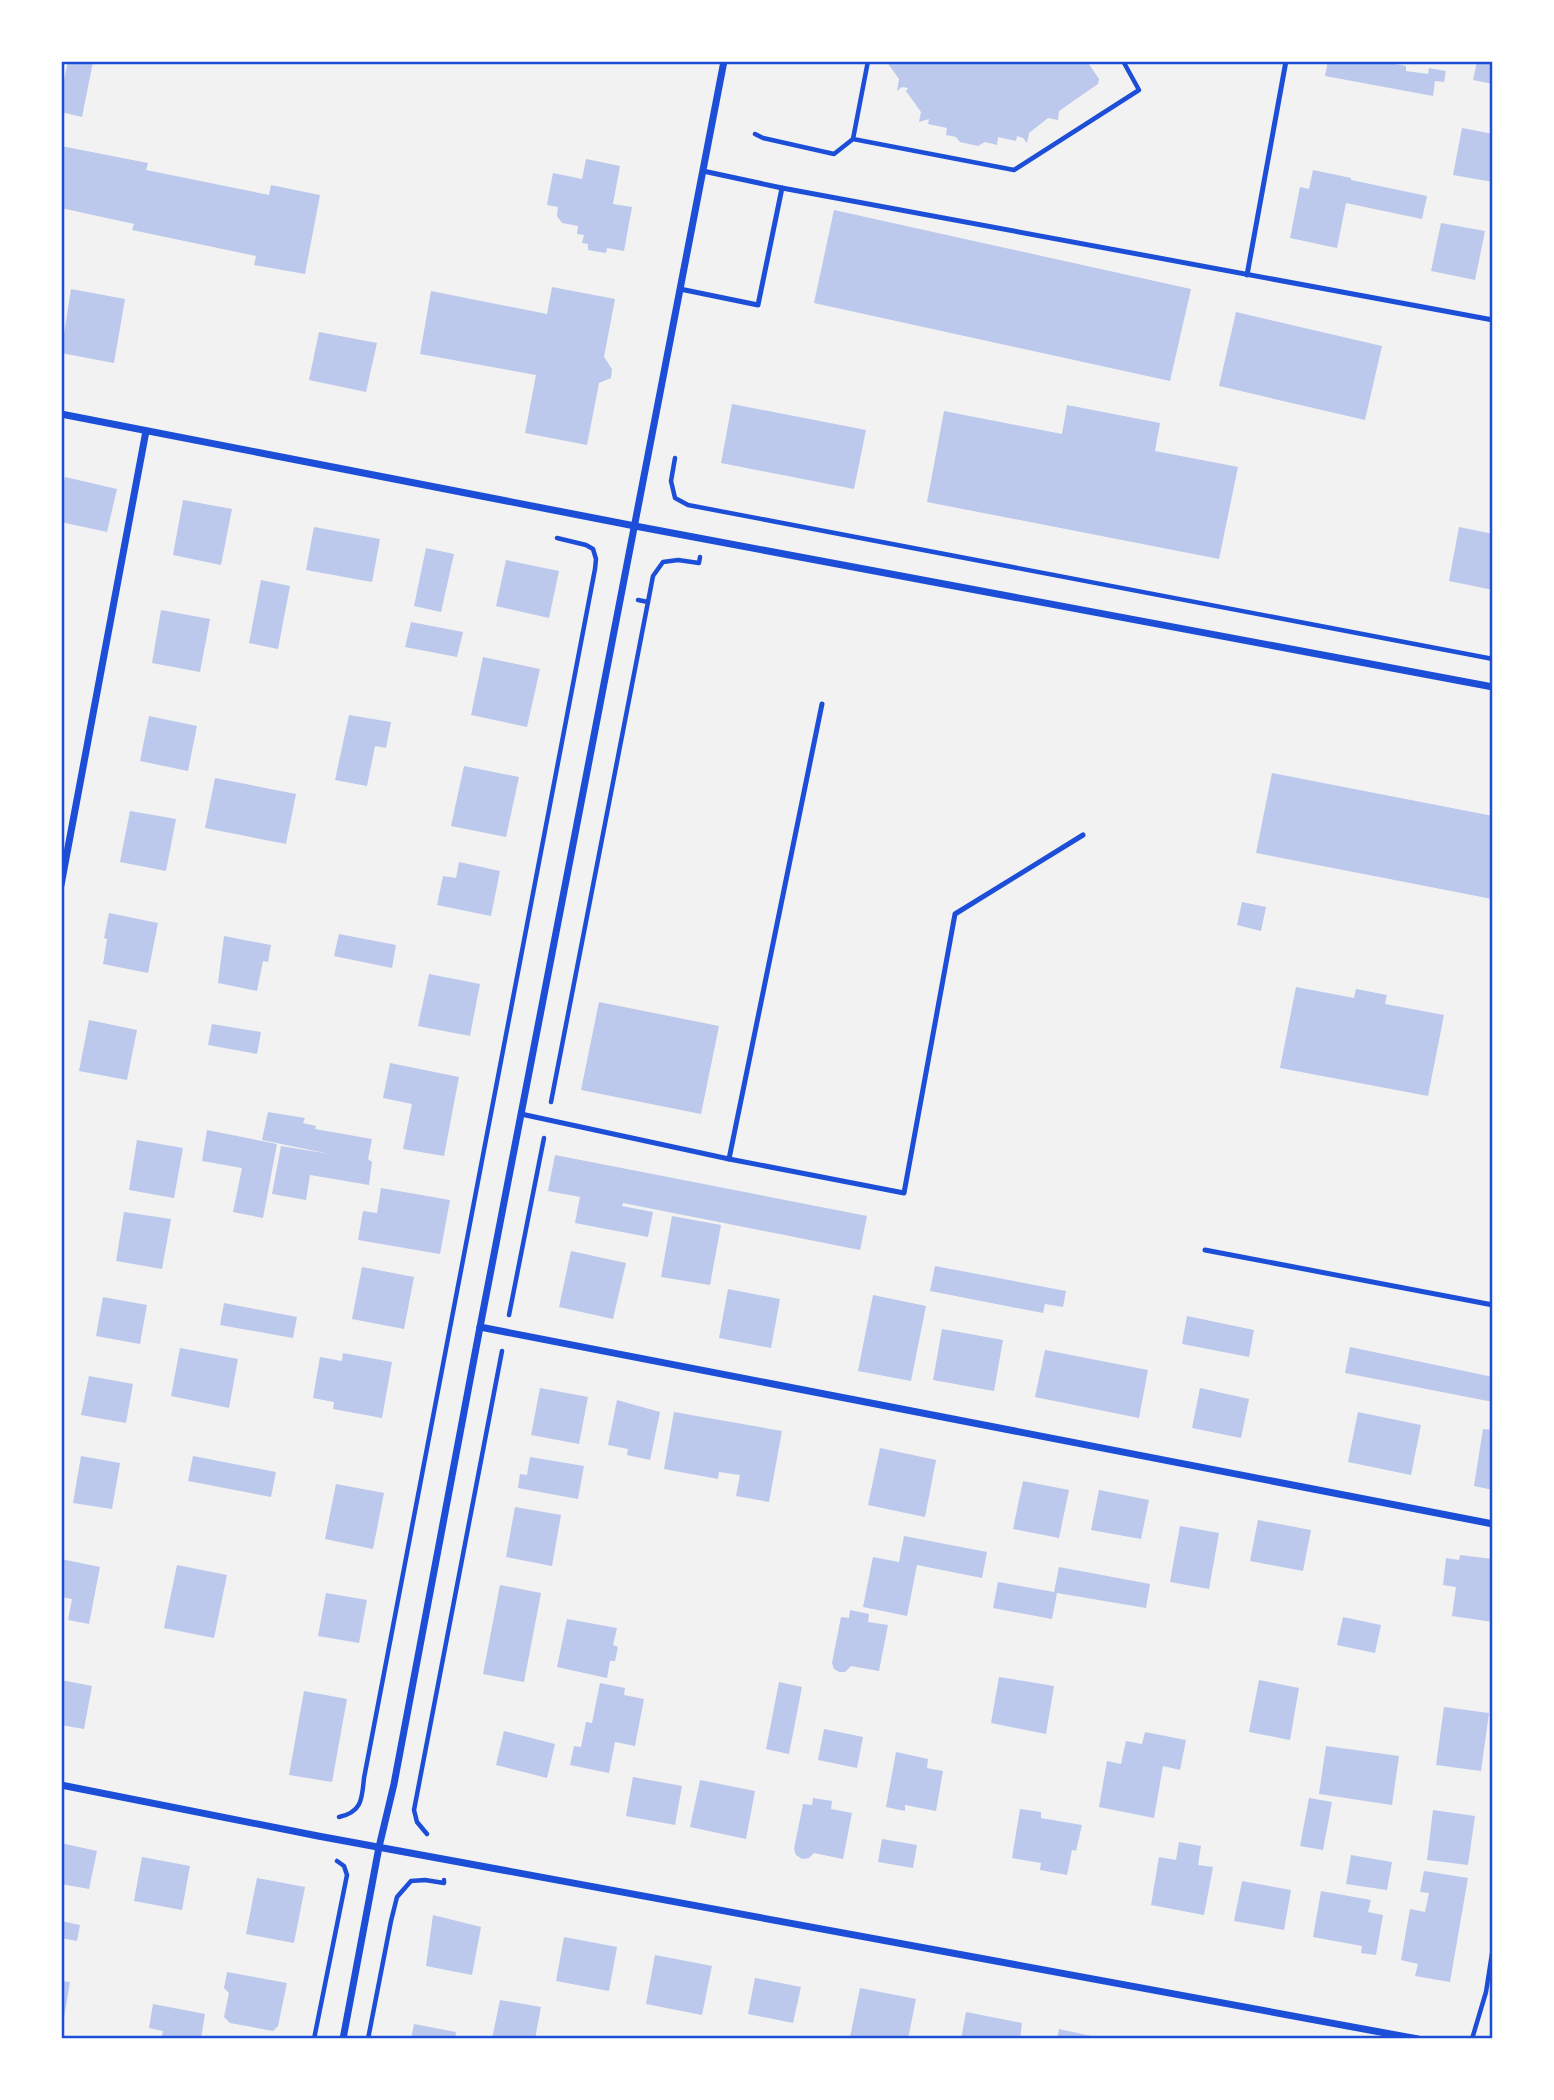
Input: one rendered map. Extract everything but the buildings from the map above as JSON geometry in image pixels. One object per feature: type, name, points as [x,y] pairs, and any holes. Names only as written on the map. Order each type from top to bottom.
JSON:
[{"type":"street","points":[[343,2039],[724,61]]},
{"type":"street","points":[[61,414],[635,526],[1493,687]]},
{"type":"street","points":[[61,885],[146,431]]},
{"type":"street","points":[[480,1327],[1493,1524]]},
{"type":"street","points":[[61,1785],[318,1836],[1418,2039]]},
{"type":"lane","points":[[1247,275],[1286,61]]},
{"type":"lane","points":[[703,171],[1493,320]]},
{"type":"lane","points":[[680,289],[758,305],[782,188]]},
{"type":"lane","points":[[729,1159],[821,704]]},
{"type":"lane","points":[[521,1114],[729,1159],[904,1192],[955,914],[1083,835]]},
{"type":"lane","points":[[1205,1250],[1493,1305]]},
{"type":"path","points":[[755,134],[834,154],[853,139],[868,61]]},
{"type":"path","points":[[853,139],[1014,170],[1139,90],[1123,61]]},
{"type":"path","points":[[675,457],[671,481],[675,498],[688,505],[1493,659]]},
{"type":"path","points":[[314,2039],[346,1875],[344,1866],[317,1852],[318,1836],[323,1815],[340,1818],[352,1813],[362,1802],[364,1777],[595,569],[593,549],[557,538]]},
{"type":"path","points":[[1472,2039],[1486,1992],[1493,1947]]}]
